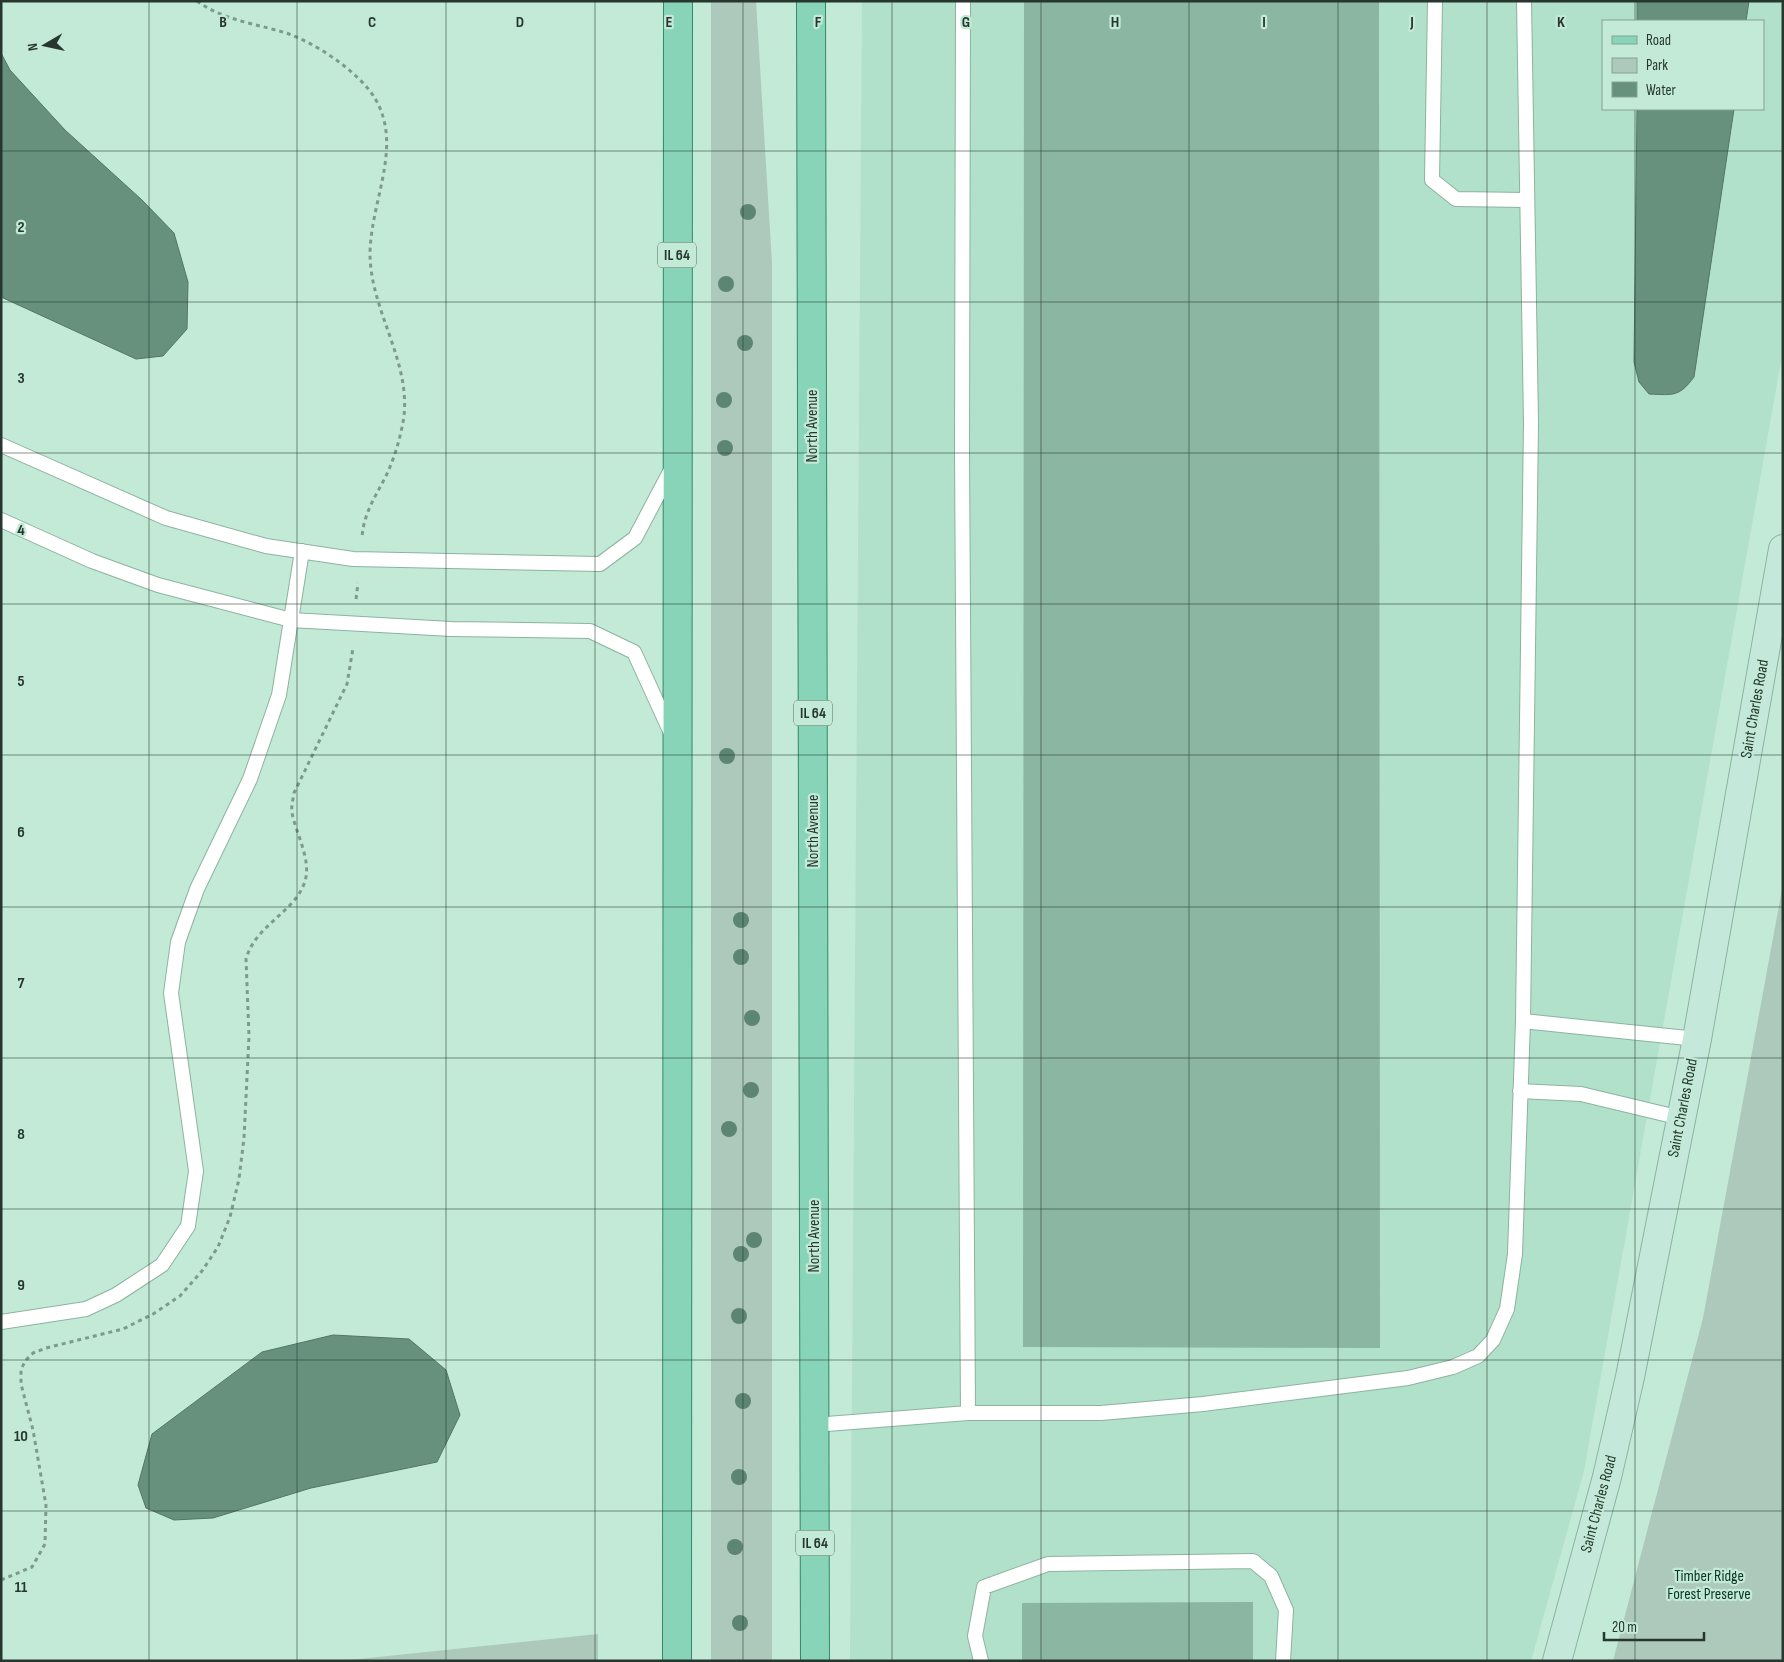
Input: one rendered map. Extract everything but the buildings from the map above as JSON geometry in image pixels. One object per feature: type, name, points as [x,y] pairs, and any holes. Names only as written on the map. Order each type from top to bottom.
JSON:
[{"type":"main road","name":"IL 64","points":[[677,1661],[676,744],[678,1]]},
{"type":"main road","name":"North Avenue","points":[[811,1],[815,1661]]},
{"type":"street","name":"Saint Charles Road","points":[[1557,1661],[1607,1476],[1630,1377],[1697,1038],[1783,549]]},
{"type":"lane","points":[[963,1],[962,452],[968,1413]]},
{"type":"lane","points":[[1435,1],[1432,180],[1456,199],[1527,200]]},
{"type":"lane","points":[[814,1425],[968,1413],[1100,1412],[1203,1404],[1408,1378],[1452,1367],[1478,1356],[1493,1340],[1507,1309],[1515,1254],[1523,1021],[1531,423],[1524,1]]},
{"type":"lane","points":[[1,444],[166,518],[266,546],[353,559],[600,564],[635,538],[677,459]]},
{"type":"lane","points":[[1,520],[92,561],[158,585],[291,620],[450,629],[590,631],[634,652],[676,744]]},
{"type":"lane","points":[[1,1322],[86,1309],[116,1295],[162,1265],[188,1226],[196,1171],[171,993],[178,942],[197,889],[250,779],[279,695],[302,551]]},
{"type":"lane","points":[[1523,1021],[1697,1038]]},
{"type":"lane","points":[[1520,1091],[1581,1094],[1681,1118]]},
{"type":"lane","points":[[981,1661],[975,1636],[984,1587],[1016,1575],[1048,1564],[1253,1561],[1271,1576],[1286,1610],[1283,1661]]},
{"type":"shaded area","points":[[862,1],[1783,1],[1783,350],[1584,1471],[1531,1661],[850,1661]]},
{"type":"green space","points":[[711,1],[756,1],[772,263],[772,1661],[711,1661]]},
{"type":"green space","name":"Timber Ridge Forest Preserve","points":[[1783,884],[1783,1661],[1613,1661],[1703,1318]]},
{"type":"green space","points":[[598,1634],[598,1661],[340,1661]]},
{"type":"water","points":[[1637,1],[1749,1],[1746,20],[1637,20]]},
{"type":"water","points":[[1,53],[10,70],[65,130],[142,200],[174,233],[188,282],[187,329],[163,356],[136,359],[1,297]]},
{"type":"water","points":[[1637,110],[1734,110],[1694,377],[1684,388],[1675,393],[1649,394],[1639,382],[1634,362]]},
{"type":"water","points":[[333,1335],[409,1339],[446,1370],[460,1415],[437,1462],[311,1488],[213,1518],[174,1520],[146,1508],[138,1485],[152,1434],[262,1352]]}]
